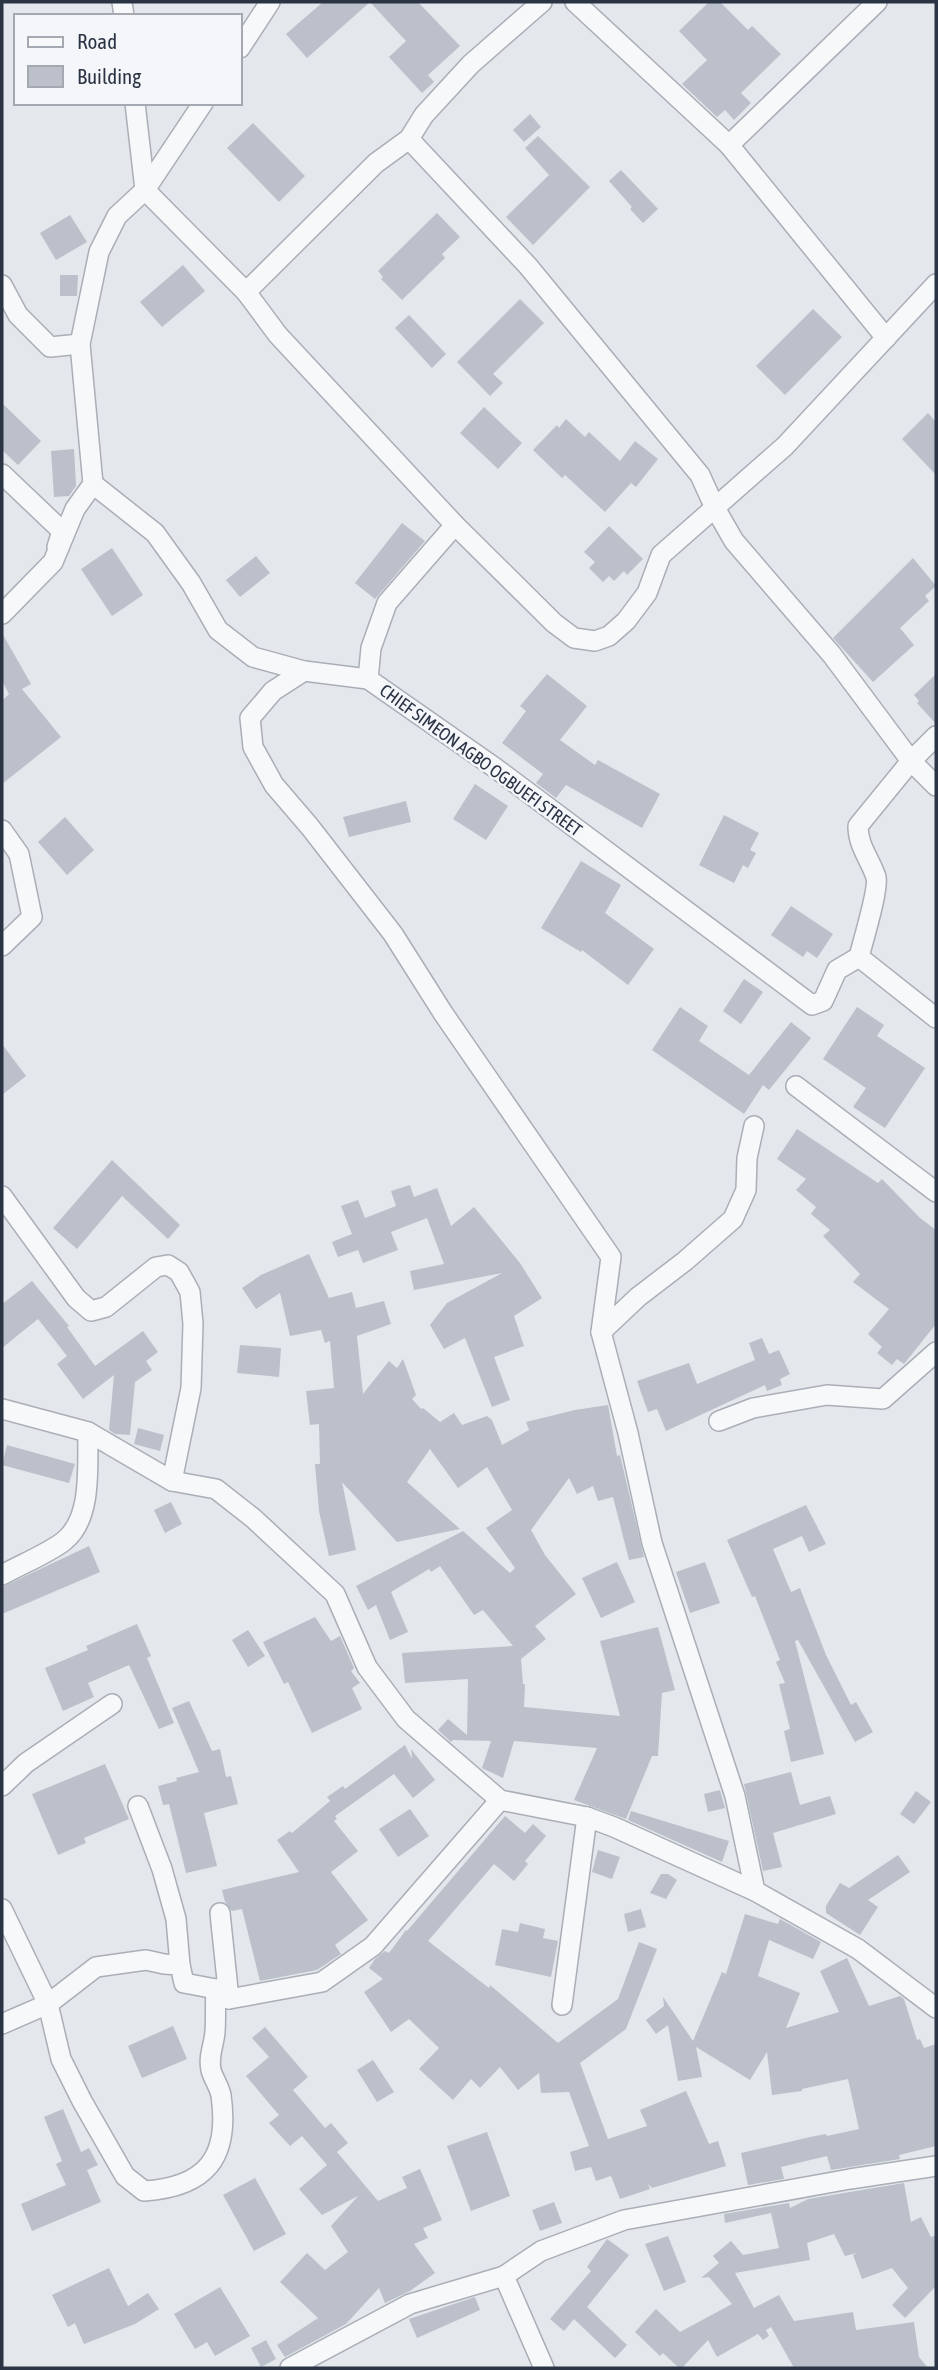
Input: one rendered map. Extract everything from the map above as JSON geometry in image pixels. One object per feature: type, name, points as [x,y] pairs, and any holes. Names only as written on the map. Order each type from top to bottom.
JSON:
[{"type":"street","points":[[242,45],[270,2]]},
{"type":"street","points":[[246,292],[376,163],[410,139],[424,115],[471,64],[542,2]]},
{"type":"street","points":[[576,2],[729,145],[886,338]]},
{"type":"street","points":[[729,145],[877,2]]},
{"type":"street","points":[[135,105],[145,190],[246,292],[278,335],[455,525],[554,623],[574,638],[595,641],[610,636],[626,621],[647,593],[661,555],[785,446],[936,284]]},
{"type":"street","points":[[2,614],[53,562],[75,509],[93,484],[80,344],[99,252],[117,216],[145,190],[202,105]]},
{"type":"street","points":[[410,139],[528,266],[700,475],[715,509],[734,541],[832,655],[911,761],[936,786]]},
{"type":"street","points":[[2,285],[18,315],[50,347],[80,344]]},
{"type":"street","points":[[2,474],[62,531],[53,562]]},
{"type":"street","name":"CHIEF SIMEON AGBO OGBUEFI STREET","points":[[93,484],[155,533],[191,583],[218,630],[253,657],[304,671],[368,679],[495,767],[812,1005],[822,1002],[837,970],[859,957]]},
{"type":"street","points":[[368,679],[371,648],[387,603],[455,525]]},
{"type":"street","points":[[304,671],[274,691],[250,719],[253,747],[274,785],[393,934],[443,1013],[611,1257],[601,1332],[628,1433],[652,1543],[735,1796],[755,1891]]},
{"type":"street","points":[[936,736],[911,761],[858,826],[858,839],[877,879],[876,894],[868,915],[859,957],[936,1018]]},
{"type":"street","points":[[2,830],[19,854],[32,917],[2,946]]},
{"type":"street","points":[[796,1086],[936,1192]]},
{"type":"street","points":[[601,1332],[638,1297],[733,1219],[746,1190],[747,1158],[754,1126]]},
{"type":"street","points":[[2,1196],[76,1298],[91,1311],[106,1307],[156,1268],[168,1265],[179,1272],[190,1292],[191,1388],[172,1481]]},
{"type":"street","points":[[719,1421],[753,1408],[827,1395],[883,1399],[936,1352]]},
{"type":"street","points":[[2,1409],[88,1432],[172,1481],[216,1489],[253,1518],[335,1594],[367,1667],[406,1719],[500,1800],[587,1817],[755,1891],[858,1949],[936,2008]]},
{"type":"street","points":[[2,1575],[65,1541],[81,1519],[86,1488],[88,1432]]},
{"type":"street","points":[[2,1786],[26,1763],[112,1704]]},
{"type":"street","points":[[138,1806],[162,1869],[176,1920],[184,1983],[222,1994],[322,1982],[373,1946],[500,1800]]},
{"type":"street","points":[[562,2004],[587,1817]]},
{"type":"street","points":[[2,1909],[48,2004],[61,2059],[125,2176],[144,2191],[166,2190],[201,2175],[215,2160],[221,2138],[220,2092],[211,2069],[210,2051],[222,1994],[220,1913]]},
{"type":"street","points":[[2,2024],[48,2004],[96,1967],[146,1959],[180,1965]]},
{"type":"street","points":[[290,2368],[410,2304],[504,2276],[541,2251],[624,2220],[936,2166]]},
{"type":"street","points":[[504,2276],[544,2368]]},
{"type":"building","points":[[323,2],[370,2],[307,58],[286,34]]},
{"type":"building","points":[[370,2],[418,2],[460,46],[428,75],[434,82],[422,93],[389,57],[406,41]]},
{"type":"building","points":[[709,2],[720,2],[748,30],[752,26],[781,54],[741,93],[751,103],[734,120],[725,110],[717,117],[682,84],[707,60],[679,31]]},
{"type":"building","points":[[530,114],[541,127],[524,142],[513,130]]},
{"type":"building","points":[[253,123],[305,176],[279,202],[227,148]]},
{"type":"building","points":[[538,136],[590,187],[533,245],[506,217],[549,175],[525,148]]},
{"type":"building","points":[[621,170],[658,209],[643,223],[609,181]]},
{"type":"building","points":[[437,213],[460,237],[442,254],[445,258],[402,300],[381,279],[383,277],[378,271]]},
{"type":"building","points":[[70,215],[87,242],[56,260],[40,233]]},
{"type":"building","points":[[183,265],[205,291],[162,327],[140,302]]},
{"type":"building","points":[[60,275],[78,275],[77,296],[60,296]]},
{"type":"building","points":[[520,299],[544,323],[493,374],[503,383],[490,396],[457,362]]},
{"type":"building","points":[[813,309],[842,337],[785,395],[756,366]]},
{"type":"building","points":[[409,315],[446,354],[432,368],[395,328]]},
{"type":"building","points":[[2,403],[41,441],[18,465],[2,450]]},
{"type":"building","points":[[484,407],[522,443],[498,469],[460,433]]},
{"type":"building","points":[[928,413],[936,422],[936,475],[902,439]]},
{"type":"building","points":[[566,419],[585,437],[589,432],[620,461],[635,441],[658,459],[636,487],[631,483],[605,512],[565,475],[562,478],[533,450]]},
{"type":"building","points":[[74,449],[76,486],[69,496],[54,497],[51,451]]},
{"type":"building","points":[[402,523],[425,541],[375,599],[355,583]]},
{"type":"building","points":[[609,526],[643,559],[627,575],[624,571],[614,581],[609,576],[603,582],[589,568],[595,562],[584,552]]},
{"type":"building","points":[[112,548],[143,595],[112,616],[81,569]]},
{"type":"building","points":[[256,556],[270,573],[240,597],[226,580]]},
{"type":"building","points":[[913,558],[936,586],[925,596],[929,601],[900,628],[914,645],[873,682],[833,638]]},
{"type":"building","points":[[2,633],[31,684],[22,689],[61,737],[2,784],[2,701],[9,694],[2,681]]},
{"type":"building","points":[[547,674],[587,706],[560,740],[595,765],[598,760],[660,794],[642,828],[566,785],[556,798],[536,783],[543,774],[502,743],[526,711],[520,706]]},
{"type":"building","points":[[936,674],[936,724],[917,703],[919,701],[914,695]]},
{"type":"building","points":[[475,784],[508,806],[486,840],[453,819]]},
{"type":"building","points":[[406,801],[411,822],[349,837],[343,817]]},
{"type":"building","points":[[724,815],[759,833],[750,850],[756,853],[748,868],[743,865],[734,883],[699,865]]},
{"type":"building","points":[[65,817],[94,850],[67,875],[38,842]]},
{"type":"building","points":[[581,861],[621,885],[605,913],[654,949],[628,985],[582,950],[581,952],[541,928]]},
{"type":"building","points":[[791,906],[833,934],[817,958],[807,951],[803,957],[771,935]]},
{"type":"building","points":[[744,979],[763,992],[741,1024],[723,1011]]},
{"type":"building","points":[[680,1007],[708,1026],[699,1041],[749,1075],[791,1022],[811,1038],[769,1090],[763,1085],[744,1114],[652,1050]]},
{"type":"building","points":[[857,1007],[884,1025],[877,1036],[925,1068],[885,1128],[853,1107],[866,1088],[823,1059]]},
{"type":"building","points":[[2,1044],[26,1076],[2,1095]]},
{"type":"building","points":[[797,1129],[878,1183],[882,1179],[920,1218],[936,1230],[936,1324],[904,1364],[897,1359],[892,1365],[877,1353],[882,1347],[868,1334],[889,1309],[853,1282],[860,1274],[823,1236],[830,1230],[811,1214],[816,1207],[796,1190],[806,1179],[777,1159]]},
{"type":"building","points":[[112,1160],[180,1225],[168,1239],[122,1196],[77,1249],[53,1228]]},
{"type":"building","points":[[410,1185],[414,1197],[437,1188],[451,1226],[474,1207],[520,1263],[542,1298],[514,1316],[524,1346],[494,1357],[510,1400],[492,1407],[465,1338],[444,1349],[430,1325],[447,1303],[502,1273],[414,1290],[410,1271],[444,1264],[427,1218],[391,1232],[398,1250],[363,1263],[358,1250],[338,1257],[332,1242],[352,1234],[341,1206],[358,1200],[365,1218],[396,1206],[391,1191]]},
{"type":"building","points":[[309,1254],[329,1298],[352,1292],[356,1308],[384,1301],[391,1324],[357,1336],[363,1394],[389,1361],[397,1368],[403,1359],[416,1395],[412,1399],[421,1409],[440,1422],[454,1413],[462,1425],[487,1416],[492,1420],[502,1445],[529,1430],[526,1422],[608,1405],[617,1456],[620,1455],[644,1557],[629,1560],[613,1497],[598,1501],[593,1486],[577,1494],[569,1478],[531,1530],[545,1555],[576,1594],[535,1626],[546,1639],[521,1659],[525,1684],[524,1707],[620,1716],[600,1641],[658,1627],[675,1690],[662,1693],[658,1756],[652,1756],[626,1819],[574,1800],[597,1748],[514,1741],[503,1778],[482,1768],[491,1741],[451,1742],[438,1730],[448,1719],[467,1735],[468,1679],[405,1683],[402,1653],[513,1646],[483,1610],[474,1615],[440,1566],[431,1572],[429,1569],[391,1592],[408,1632],[390,1640],[376,1605],[368,1610],[356,1586],[463,1531],[510,1573],[515,1568],[486,1528],[512,1510],[487,1467],[458,1488],[430,1449],[407,1482],[460,1529],[397,1542],[342,1482],[356,1550],[329,1556],[319,1511],[315,1464],[320,1464],[319,1424],[310,1425],[306,1391],[334,1388],[330,1341],[325,1343],[321,1330],[290,1336],[280,1293],[256,1309],[242,1288],[261,1275]]},
{"type":"building","points":[[32,1281],[69,1326],[67,1327],[95,1366],[143,1331],[158,1352],[146,1361],[152,1370],[135,1382],[130,1435],[115,1434],[109,1430],[114,1375],[83,1399],[57,1364],[67,1356],[38,1319],[2,1348],[2,1304]]},
{"type":"building","points":[[762,1338],[769,1354],[779,1350],[790,1374],[780,1379],[782,1385],[767,1391],[765,1385],[666,1431],[657,1409],[648,1412],[637,1381],[689,1363],[697,1384],[755,1360],[749,1343]]},
{"type":"building","points":[[240,1345],[281,1348],[279,1377],[237,1373]]},
{"type":"building","points":[[138,1428],[164,1435],[160,1451],[134,1444]]},
{"type":"building","points":[[7,1445],[75,1464],[69,1483],[2,1465]]},
{"type":"building","points":[[171,1502],[182,1524],[165,1533],[154,1510]]},
{"type":"building","points":[[806,1505],[826,1544],[809,1552],[802,1536],[773,1549],[791,1592],[800,1588],[826,1655],[851,1705],[856,1702],[873,1732],[855,1742],[798,1640],[795,1641],[824,1754],[791,1762],[784,1731],[790,1729],[779,1684],[785,1683],[776,1662],[780,1660],[755,1596],[752,1597],[727,1540]]},
{"type":"building","points":[[89,1546],[100,1572],[2,1614],[2,1587]]},
{"type":"building","points":[[617,1562],[635,1602],[601,1618],[582,1578]]},
{"type":"building","points":[[705,1562],[720,1603],[690,1613],[676,1572]]},
{"type":"building","points":[[315,1617],[331,1641],[340,1636],[354,1668],[351,1671],[360,1683],[352,1688],[362,1709],[312,1733],[288,1682],[284,1684],[263,1642]]},
{"type":"building","points":[[137,1624],[151,1656],[147,1658],[174,1723],[159,1729],[129,1665],[88,1683],[94,1697],[63,1711],[45,1668],[88,1650],[86,1646]]},
{"type":"building","points":[[248,1630],[265,1656],[248,1667],[232,1640]]},
{"type":"building","points":[[189,1701],[212,1751],[220,1749],[226,1777],[231,1776],[238,1804],[204,1813],[217,1866],[186,1873],[169,1804],[163,1805],[158,1786],[199,1772],[172,1708]]},
{"type":"building","points":[[405,1745],[412,1759],[411,1749],[435,1780],[413,1798],[394,1774],[335,1816],[337,1819],[334,1821],[358,1851],[331,1872],[368,1920],[335,1945],[341,1954],[317,1970],[260,1981],[242,1909],[232,1911],[225,1902],[222,1890],[299,1872],[277,1840],[290,1831],[292,1833],[330,1801],[327,1797],[343,1786],[345,1789]]},
{"type":"building","points":[[105,1764],[129,1819],[84,1838],[86,1843],[58,1855],[32,1794]]},
{"type":"building","points":[[791,1772],[800,1805],[830,1796],[836,1814],[773,1833],[782,1867],[763,1871],[744,1784]]},
{"type":"building","points":[[720,1790],[725,1808],[708,1812],[704,1794]]},
{"type":"building","points":[[916,1791],[931,1802],[914,1824],[900,1814]]},
{"type":"building","points":[[410,1809],[429,1836],[398,1857],[379,1829]]},
{"type":"building","points":[[631,1811],[729,1841],[722,1862],[628,1820]]},
{"type":"building","points":[[505,1816],[525,1833],[533,1824],[546,1836],[525,1861],[528,1864],[514,1881],[494,1864],[428,1941],[489,1988],[490,1985],[558,2043],[618,1999],[639,1942],[657,1949],[626,2029],[580,2063],[608,2139],[647,2126],[640,2110],[686,2091],[709,2144],[718,2141],[726,2166],[652,2188],[648,2184],[650,2189],[620,2199],[611,2176],[596,2181],[591,2167],[575,2171],[570,2152],[589,2146],[569,2092],[541,2093],[539,2073],[518,2090],[500,2067],[480,2088],[471,2079],[453,2100],[419,2069],[439,2048],[409,2019],[391,2032],[364,1992],[383,1979],[369,1968],[375,1959],[385,1951],[389,1953]]},
{"type":"building","points":[[598,1850],[620,1857],[612,1879],[592,1872]]},
{"type":"building","points":[[898,1855],[910,1872],[868,1900],[878,1907],[860,1935],[826,1913],[826,1906],[840,1883],[849,1888]]},
{"type":"building","points":[[661,1874],[668,1874],[677,1880],[666,1899],[650,1893]]},
{"type":"building","points":[[641,1909],[646,1927],[628,1932],[624,1914]]},
{"type":"building","points":[[745,1914],[778,1924],[780,1919],[821,1942],[813,1959],[769,1940],[758,1976],[800,1993],[786,2028],[839,2012],[820,1971],[847,1958],[869,2006],[900,1996],[904,1999],[917,2040],[920,2039],[924,2048],[936,2044],[936,2146],[899,2155],[900,2159],[831,2170],[827,2156],[781,2167],[784,2179],[748,2185],[741,2153],[859,2129],[848,2079],[802,2091],[772,2095],[767,2052],[750,2080],[696,2047],[702,2077],[678,2081],[668,2025],[656,2034],[646,2020],[664,2006],[663,1997],[693,2041],[722,1972],[726,1974]]},
{"type":"building","points":[[520,1923],[545,1929],[543,1938],[558,1941],[551,1977],[495,1965],[502,1929],[518,1932]]},
{"type":"building","points":[[173,2026],[187,2059],[142,2078],[128,2046]]},
{"type":"building","points":[[265,2027],[308,2077],[293,2090],[325,2128],[331,2123],[348,2143],[337,2152],[378,2201],[407,2188],[402,2177],[420,2169],[442,2220],[423,2228],[428,2238],[414,2244],[435,2273],[410,2291],[385,2303],[379,2288],[346,2324],[285,2357],[277,2345],[318,2318],[280,2282],[307,2253],[325,2270],[348,2252],[331,2226],[358,2196],[322,2215],[299,2189],[327,2165],[302,2136],[290,2146],[269,2123],[279,2115],[246,2076],[269,2057],[252,2038]]},
{"type":"building","points":[[373,2060],[394,2092],[377,2102],[357,2070]]},
{"type":"building","points":[[63,2109],[81,2152],[89,2148],[98,2165],[87,2170],[101,2202],[32,2231],[21,2204],[66,2185],[56,2164],[62,2161],[44,2117]]},
{"type":"building","points":[[487,2132],[510,2196],[471,2211],[447,2146]]},
{"type":"building","points":[[255,2178],[286,2234],[254,2251],[223,2195]]},
{"type":"building","points":[[904,2183],[911,2222],[921,2217],[931,2237],[936,2235],[936,2286],[905,2318],[892,2305],[908,2288],[892,2268],[862,2279],[853,2255],[857,2253],[845,2256],[834,2234],[807,2243],[810,2260],[735,2273],[754,2308],[779,2295],[794,2321],[853,2312],[856,2330],[914,2322],[919,2357],[928,2368],[794,2368],[771,2327],[766,2330],[769,2336],[763,2340],[758,2334],[717,2357],[708,2340],[679,2368],[663,2353],[660,2356],[635,2332],[656,2309],[680,2332],[732,2304],[709,2277],[701,2278],[719,2263],[713,2256],[731,2241],[743,2255],[779,2248],[771,2213],[725,2223],[724,2214],[789,2203],[790,2208],[808,2199]]},
{"type":"building","points":[[554,2202],[562,2223],[540,2231],[532,2210]]},
{"type":"building","points":[[668,2236],[686,2282],[664,2291],[645,2244]]},
{"type":"building","points":[[607,2239],[629,2255],[587,2307],[627,2345],[615,2358],[574,2319],[564,2331],[550,2319],[591,2271],[587,2267]]},
{"type":"building","points":[[109,2268],[128,2306],[148,2293],[159,2309],[135,2324],[84,2344],[75,2323],[68,2327],[52,2295]]},
{"type":"building","points":[[220,2287],[250,2336],[215,2356],[207,2342],[195,2349],[174,2314]]},
{"type":"building","points":[[475,2297],[480,2310],[417,2338],[409,2319]]},
{"type":"building","points":[[266,2340],[276,2359],[261,2367],[251,2348]]}]
